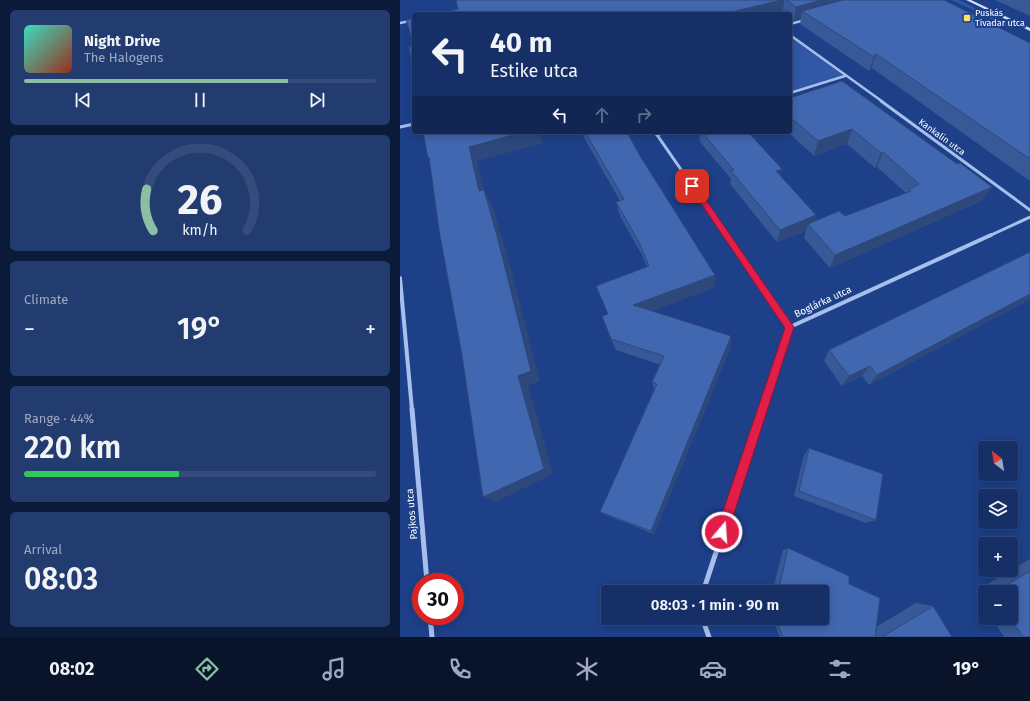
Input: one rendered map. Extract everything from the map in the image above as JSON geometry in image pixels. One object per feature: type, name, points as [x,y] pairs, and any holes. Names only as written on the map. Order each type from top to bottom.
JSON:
[{"type":"street","points":[[968,0],[1030,30]]},
{"type":"street","points":[[792,23],[813,18]]},
{"type":"street","points":[[400,23],[412,20]]},
{"type":"street","name":"Kankalin utca","points":[[792,36],[845,76],[1030,210]]},
{"type":"street","points":[[792,92],[845,76]]},
{"type":"street","points":[[400,127],[412,124]]},
{"type":"street","points":[[657,134],[790,327]]},
{"type":"street","name":"Boglárka utca","points":[[705,585],[790,327],[1030,217]]},
{"type":"street","name":"Pajkos utca","points":[[400,278],[426,573]]},
{"type":"street","points":[[431,625],[432,637]]},
{"type":"street","points":[[706,625],[709,637]]},
{"type":"shaded area","points":[[952,0],[959,0],[1012,26],[1008,27]]},
{"type":"shaded area","points":[[792,36],[845,76],[792,92]]},
{"type":"building","points":[[456,0],[781,0],[732,12],[444,12],[458,9]]},
{"type":"building","points":[[786,0],[822,0],[796,7]]},
{"type":"building","points":[[843,0],[944,0],[1030,43],[1030,159],[876,54],[874,57],[802,11]]},
{"type":"building","points":[[412,18],[412,40],[406,20]]},
{"type":"building","points":[[412,46],[412,66],[409,47]]},
{"type":"building","points":[[842,81],[957,164],[960,163],[992,187],[835,255],[808,224],[839,211],[845,216],[911,191],[909,189],[919,184],[883,152],[881,153],[852,129],[818,141],[792,119],[792,97]]},
{"type":"building","points":[[423,134],[517,134],[469,147],[479,191],[484,190],[497,236],[531,371],[518,376],[544,469],[483,497],[462,355],[439,230],[429,157],[428,158]]},
{"type":"building","points":[[586,134],[628,134],[640,156],[715,275],[633,305],[731,336],[651,531],[600,512],[657,384],[652,382],[664,356],[611,339],[602,316],[608,314],[596,286],[649,266],[639,242],[616,202],[624,199]]},
{"type":"building","points":[[704,134],[750,134],[782,169],[776,171],[816,215],[780,230],[731,171],[734,170]]},
{"type":"building","points":[[1030,252],[1030,294],[877,375],[870,366],[849,376],[829,350]]},
{"type":"building","points":[[809,448],[883,474],[876,520],[799,491]]},
{"type":"building","points":[[788,548],[849,576],[849,584],[880,598],[875,637],[783,637],[778,625],[829,625],[829,585],[780,585]]},
{"type":"building","points":[[1030,571],[1030,637],[1023,637],[1015,625],[1018,625],[1018,585],[1007,585]]},
{"type":"building","points":[[933,606],[952,637],[882,637]]},
{"type":"place","name":"Puskás Tivadar utca","points":[[967,18]]},
{"type":"route","points":[[692,186],[790,327],[722,532]]}]
